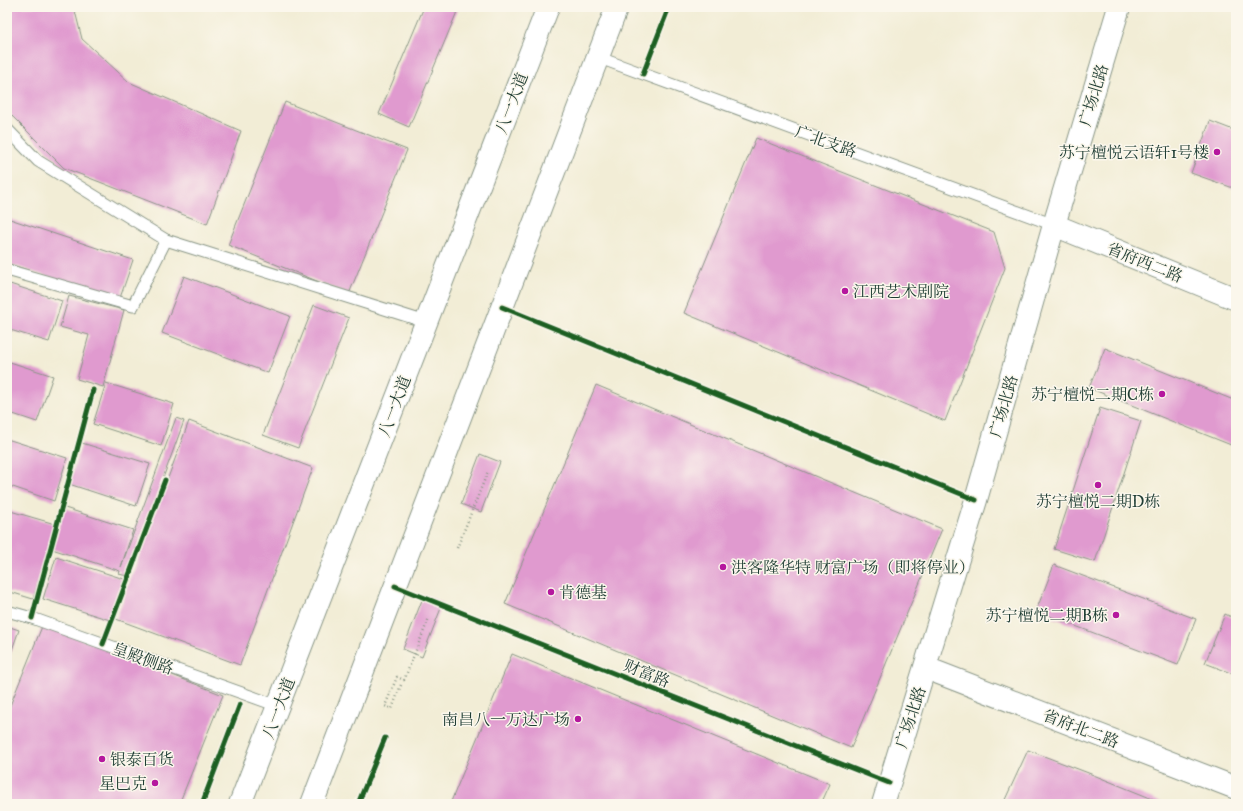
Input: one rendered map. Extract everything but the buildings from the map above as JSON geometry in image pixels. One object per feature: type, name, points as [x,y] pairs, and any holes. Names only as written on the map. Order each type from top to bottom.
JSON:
[{"type":"main road","name":"八一大道","points":[[240,804],[548,7]]},
{"type":"main road","points":[[312,804],[617,7]]},
{"type":"main road","name":"广场北路","points":[[883,804],[926,668],[976,500],[1054,225],[1119,7]]},
{"type":"main road","name":"省府西二路","points":[[1054,225],[1236,299]]},
{"type":"main road","name":"省府北二路","points":[[926,668],[1236,788]]},
{"type":"lane","name":"广北支路","points":[[597,57],[1054,225]]},
{"type":"lane","points":[[7,129],[38,161],[166,240],[426,322]]},
{"type":"lane","points":[[7,270],[133,306],[166,240]]},
{"type":"lane","name":"皇殿侧路","points":[[7,611],[32,618],[278,706]]},
{"type":"path","points":[[457,548],[488,471]]},
{"type":"path","points":[[401,685],[392,709],[385,706],[397,677],[404,680],[429,618]]},
{"type":"cycle path","points":[[643,74],[669,7]]},
{"type":"cycle path","points":[[502,307],[976,500]]},
{"type":"cycle path","points":[[32,618],[93,390]]},
{"type":"cycle path","points":[[103,644],[165,480]]},
{"type":"cycle path","name":"财富路","points":[[395,586],[889,783]]},
{"type":"cycle path","points":[[202,804],[240,704]]},
{"type":"cycle path","points":[[358,804],[385,738]]},
{"type":"place","name":"苏宁檀悦云语轩1号楼","points":[[1217,152]]},
{"type":"place","name":"江西艺术剧院","points":[[845,291]]},
{"type":"place","name":"苏宁檀悦二期C栋","points":[[1162,394]]},
{"type":"place","name":"苏宁檀悦二期D栋","points":[[1098,485]]},
{"type":"place","name":"洪客隆华特 财富广场（即将停业）","points":[[723,567]]},
{"type":"place","name":"肯德基","points":[[551,592]]},
{"type":"place","name":"苏宁檀悦二期B栋","points":[[1116,615]]},
{"type":"place","name":"南昌八一万达广场","points":[[578,719]]},
{"type":"place","name":"银泰百货","points":[[102,759]]},
{"type":"place","name":"星巴克","points":[[155,783]]}]
